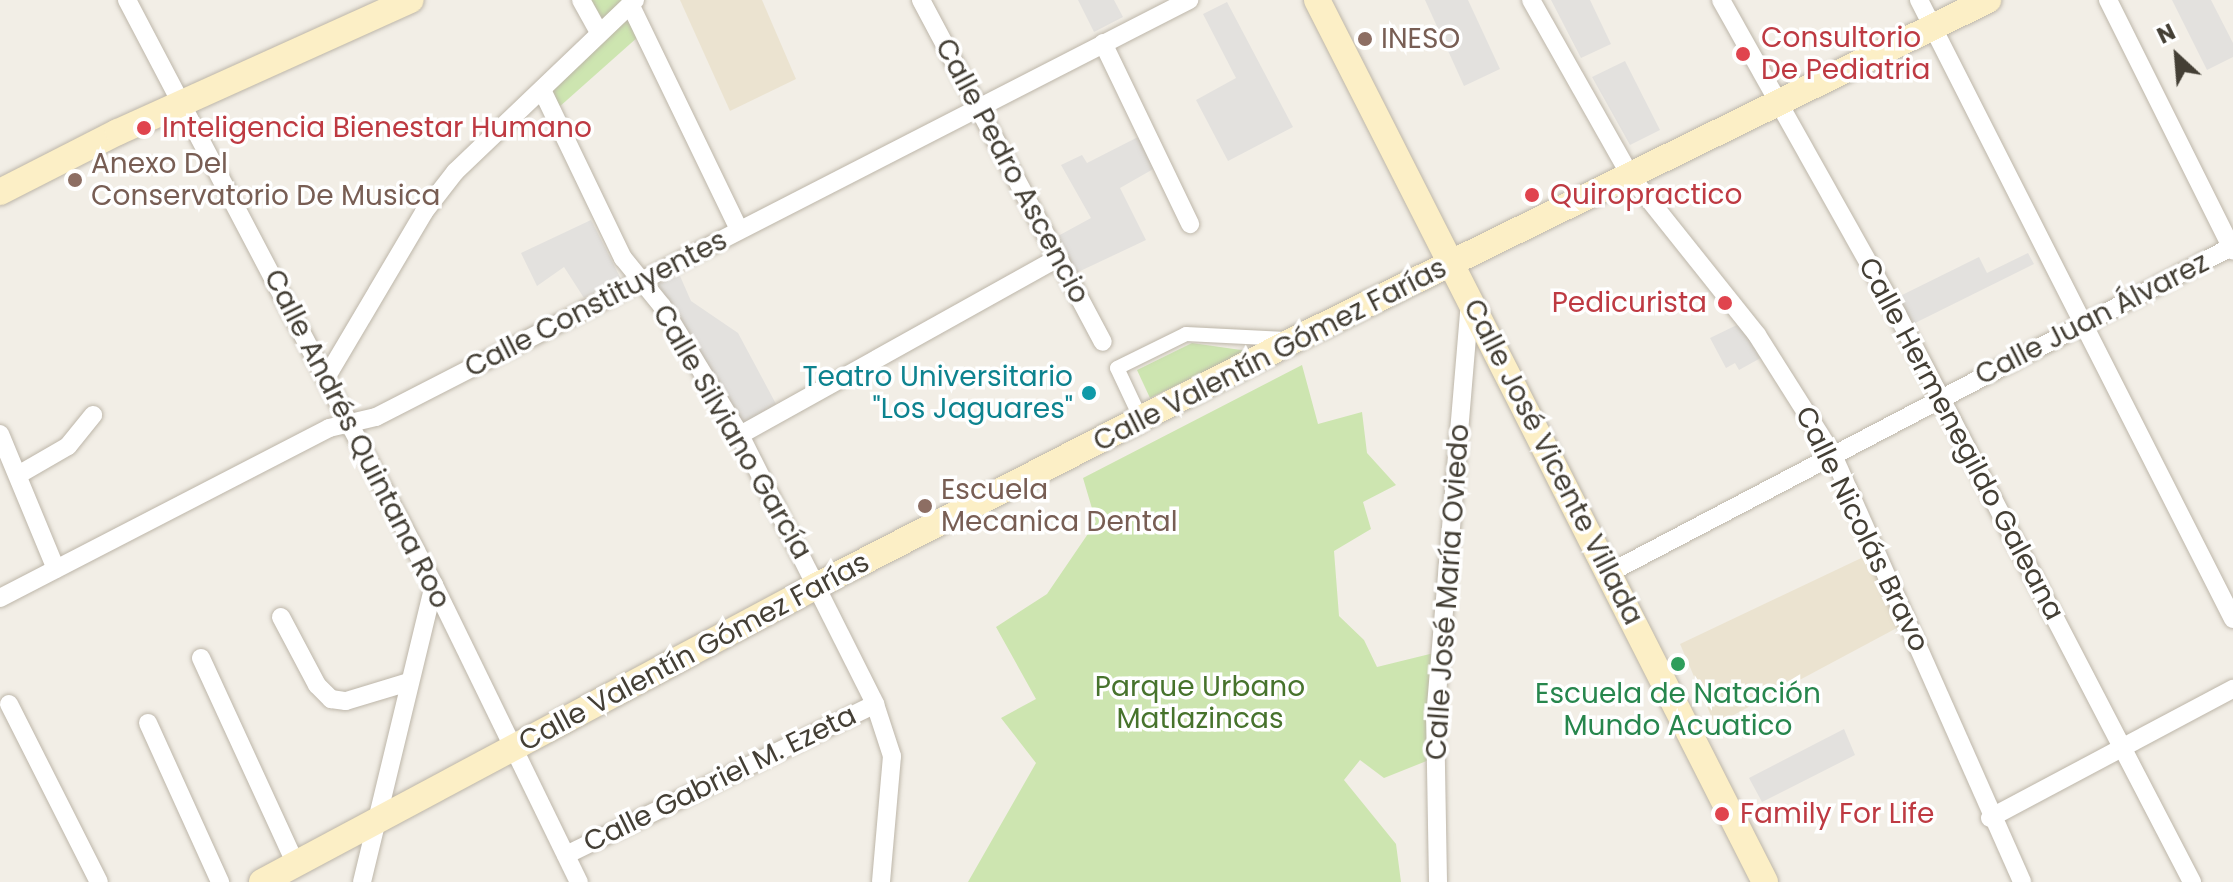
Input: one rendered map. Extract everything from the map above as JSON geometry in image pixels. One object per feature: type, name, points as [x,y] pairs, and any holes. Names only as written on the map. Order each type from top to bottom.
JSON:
[{"type":"main road","points":[[0,192],[183,102],[411,0]]},
{"type":"main road","name":"Calle José Vicente Villada","points":[[1317,0],[1611,572],[1765,882]]},
{"type":"main road","name":"Calle Valentín Gómez Farías","points":[[262,882],[818,585],[1294,340],[1988,0]]},
{"type":"street","name":"Calle Andrés Quintana Roo","points":[[127,0],[434,585],[579,882]]},
{"type":"street","points":[[581,0],[599,32]]},
{"type":"street","name":"Calle Pedro Ascencio","points":[[921,0],[1103,342]]},
{"type":"street","name":"Calle Constituyentes","points":[[0,598],[350,422],[376,417],[1189,0]]},
{"type":"street","name":"Calle Nicolás Bravo","points":[[1531,0],[1631,177],[1757,335],[1833,455],[1920,644],[1990,818],[2022,882]]},
{"type":"street","name":"Calle Hermenegildo Galeana","points":[[1721,0],[1781,103],[1939,397],[2192,882]]},
{"type":"street","points":[[1919,0],[2233,619]]},
{"type":"street","points":[[2108,0],[2232,248]]},
{"type":"street","points":[[326,378],[424,212],[467,160],[632,2],[739,229]]},
{"type":"street","points":[[1103,43],[1190,224]]},
{"type":"street","name":"Calle Silviano García","points":[[542,90],[616,245],[662,306],[740,435],[818,585],[875,704],[892,756],[881,882]]},
{"type":"street","name":"Calle Juan Álvarez","points":[[1611,572],[1939,397],[2232,248]]},
{"type":"street","points":[[740,435],[1058,258]]},
{"type":"street","name":"Calle José María Oviedo","points":[[1438,882],[1435,718],[1470,302]]},
{"type":"street","points":[[1141,419],[1117,368],[1186,334],[1294,340]]},
{"type":"street","points":[[18,475],[68,446],[93,415]]},
{"type":"street","points":[[2,445],[18,475],[56,569]]},
{"type":"street","points":[[362,882],[434,585]]},
{"type":"street","points":[[281,617],[317,685],[331,699],[346,701],[409,682]]},
{"type":"street","points":[[201,658],[296,865]]},
{"type":"street","points":[[1990,818],[2122,745],[2233,689]]},
{"type":"street","points":[[9,704],[99,882]]},
{"type":"street","name":"Calle Gabriel M. Ezeta","points":[[566,855],[875,704]]},
{"type":"street","points":[[148,723],[220,882]]},
{"type":"shaded area","points":[[680,0],[762,0],[796,79],[730,111]]},
{"type":"shaded area","points":[[1078,0],[1114,0],[1123,17],[1094,32]]},
{"type":"shaded area","points":[[1425,0],[1468,0],[1500,69],[1464,86]]},
{"type":"shaded area","points":[[1551,0],[1590,0],[1611,44],[1581,58]]},
{"type":"shaded area","points":[[2172,0],[2211,0],[2233,43],[2233,57],[2207,70]]},
{"type":"shaded area","points":[[1227,2],[1293,127],[1228,161],[1196,100],[1236,78],[1203,14]]},
{"type":"shaded area","points":[[1625,61],[1660,130],[1630,145],[1592,77]]},
{"type":"shaded area","points":[[1140,136],[1155,168],[1120,188],[1146,240],[1076,273],[1058,236],[1091,218],[1061,165],[1082,155],[1087,163]]},
{"type":"shaded area","points":[[591,220],[621,279],[584,298],[564,267],[537,286],[521,253]]},
{"type":"shaded area","points":[[2028,253],[2034,264],[1911,325],[1898,297],[1979,257],[1987,273]]},
{"type":"shaded area","points":[[680,276],[691,301],[738,333],[776,404],[741,425],[658,284]]},
{"type":"shaded area","points":[[1743,322],[1766,355],[1739,370],[1735,363],[1726,368],[1710,338]]},
{"type":"shaded area","points":[[1874,552],[1908,622],[1715,725],[1680,644]]},
{"type":"shaded area","points":[[1844,729],[1855,755],[1762,802],[1749,778]]},
{"type":"green space","points":[[587,0],[625,0],[600,23]]},
{"type":"green space","points":[[627,17],[639,36],[558,108],[551,92]]},
{"type":"green space","points":[[1192,343],[1248,351],[1150,398],[1137,370]]},
{"type":"green space","name":"Parque Urbano Matlazincas","points":[[1302,365],[1318,424],[1362,412],[1367,453],[1396,485],[1363,502],[1371,529],[1334,551],[1339,616],[1364,640],[1377,667],[1438,652],[1429,760],[1384,778],[1360,760],[1344,780],[1396,844],[1401,882],[968,882],[1036,763],[1001,718],[1036,699],[996,627],[1047,594],[1096,522],[1083,478]]},
{"type":"place","name":"INESO","points":[[1365,39]]},
{"type":"place","name":"Consultorio De Pediatria","points":[[1743,54]]},
{"type":"place","name":"Inteligencia Bienestar Humano","points":[[144,128]]},
{"type":"place","name":"Anexo Del Conservatorio De Musica","points":[[75,180]]},
{"type":"place","name":"Quiropractico","points":[[1532,195]]},
{"type":"place","name":"Pedicurista","points":[[1725,303]]},
{"type":"place","name":"Teatro Universitario \"Los Jaguares\"","points":[[1089,393]]},
{"type":"place","name":"Escuela Mecanica Dental","points":[[925,506]]},
{"type":"place","name":"Escuela de Natación Mundo Acuatico","points":[[1678,664]]},
{"type":"place","name":"Family For Life","points":[[1722,814]]}]
